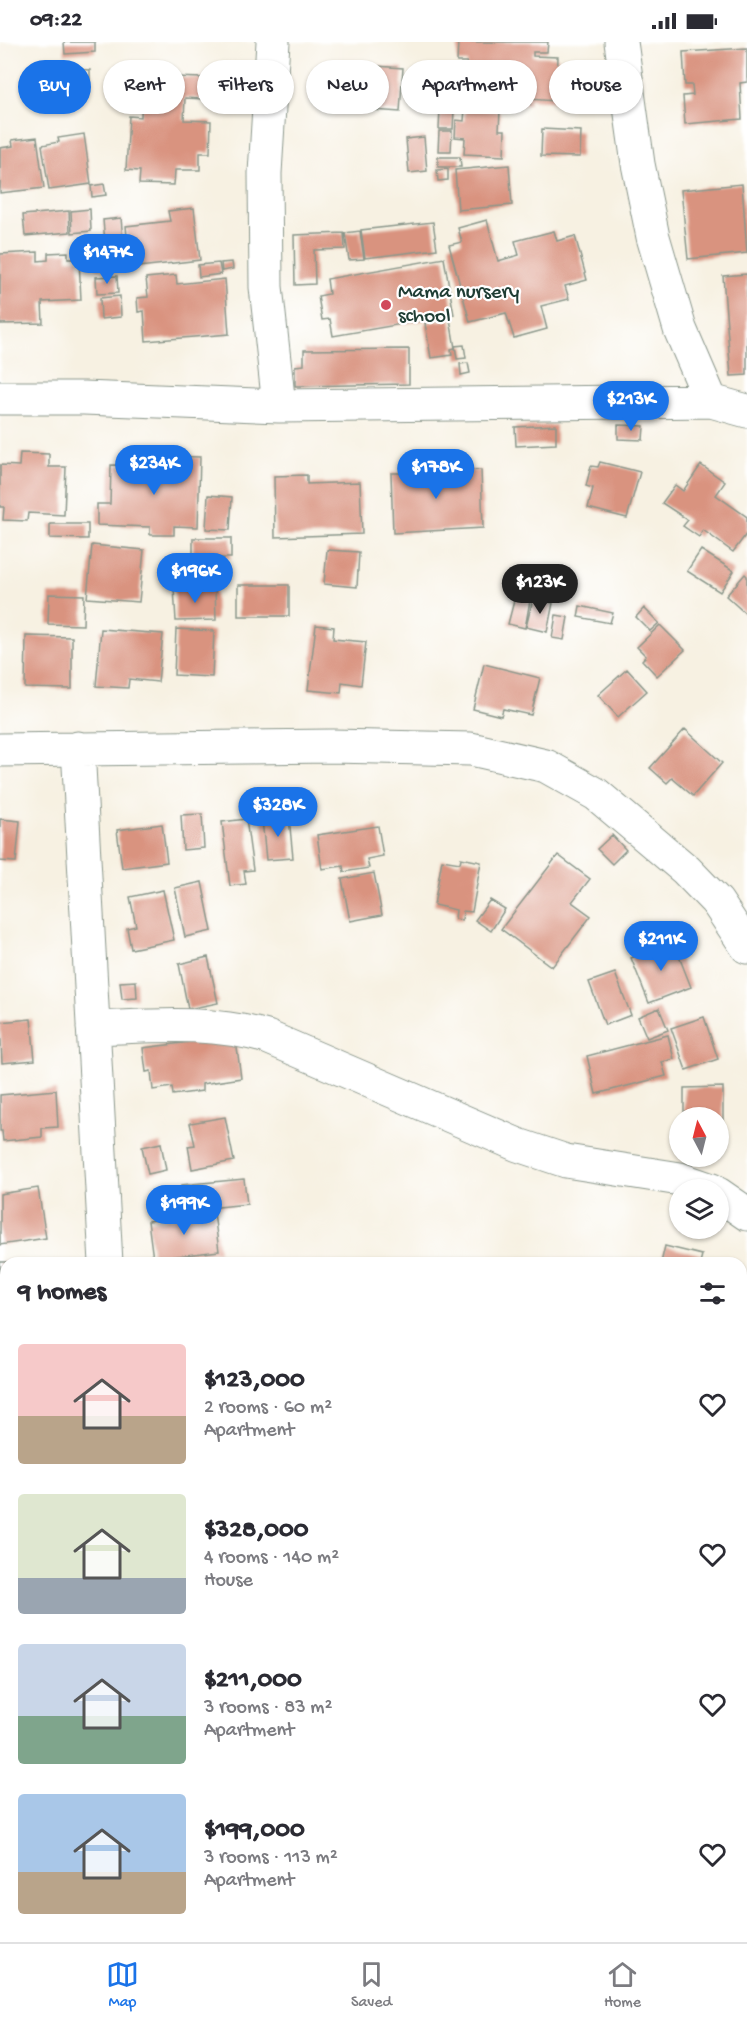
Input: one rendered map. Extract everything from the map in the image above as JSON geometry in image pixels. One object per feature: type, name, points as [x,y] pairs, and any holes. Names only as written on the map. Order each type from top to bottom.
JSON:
[{"type":"street","points":[[273,42],[265,173],[266,287],[279,406]]},
{"type":"street","points":[[621,42],[638,164],[653,237],[680,329],[711,401]]},
{"type":"street","points":[[0,398],[84,398],[279,406],[711,401],[747,411]]},
{"type":"street","points":[[0,750],[332,746],[471,749],[546,766],[596,794],[686,870],[717,902],[747,947]]},
{"type":"street","points":[[78,748],[106,1257]]},
{"type":"street","points":[[93,1028],[202,1025],[239,1028],[267,1036],[518,1145],[566,1161],[680,1179]]},
{"type":"street","points":[[729,1202],[747,1214]]},
{"type":"building","points":[[64,42],[95,42],[95,52],[65,54]]},
{"type":"building","points":[[458,42],[548,42],[547,52],[533,52],[533,56],[558,57],[558,60],[549,60],[549,100],[537,100],[537,60],[457,60]]},
{"type":"building","points":[[747,48],[747,82],[740,83],[742,119],[685,124],[683,96],[693,95],[692,85],[685,85],[683,52]]},
{"type":"building","points":[[389,67],[401,68],[400,112],[389,111]]},
{"type":"building","points":[[185,77],[197,78],[197,99],[185,98]]},
{"type":"building","points":[[141,114],[184,114],[184,120],[211,121],[210,153],[200,153],[200,170],[175,170],[174,185],[139,184],[140,171],[126,170],[129,116],[141,117]]},
{"type":"building","points":[[440,114],[454,114],[453,129],[439,129]]},
{"type":"building","points":[[465,114],[500,114],[499,130],[505,130],[504,156],[464,154],[465,138],[455,137],[456,120],[464,121]]},
{"type":"building","points":[[542,129],[581,131],[580,157],[541,156]]},
{"type":"building","points":[[439,131],[452,131],[451,151],[438,151]]},
{"type":"building","points":[[84,134],[91,184],[49,190],[42,145],[59,142],[58,138]]},
{"type":"building","points":[[37,137],[44,188],[0,193],[0,148],[13,146],[12,140]]},
{"type":"building","points":[[424,137],[427,171],[409,173],[406,139]]},
{"type":"building","points":[[438,157],[460,157],[461,167],[438,167]]},
{"type":"building","points":[[509,165],[512,205],[458,210],[455,170]]},
{"type":"building","points":[[448,169],[448,180],[438,181],[437,170]]},
{"type":"building","points":[[104,184],[106,195],[92,197],[91,186]]},
{"type":"building","points":[[742,184],[747,253],[688,259],[681,190]]},
{"type":"building","points":[[194,208],[200,260],[130,268],[126,226],[170,221],[168,211]]},
{"type":"building","points":[[90,209],[91,231],[72,233],[71,211]]},
{"type":"building","points":[[69,211],[70,232],[25,236],[23,215]]},
{"type":"building","points":[[121,218],[123,240],[105,242],[103,220]]},
{"type":"building","points":[[487,220],[498,261],[519,255],[515,241],[554,231],[557,241],[575,236],[587,280],[565,286],[569,299],[541,306],[547,329],[514,338],[506,313],[470,322],[449,245],[462,242],[458,228]]},
{"type":"building","points":[[433,222],[437,249],[365,258],[361,230]]},
{"type":"building","points":[[360,231],[364,259],[349,260],[345,233]]},
{"type":"building","points":[[344,233],[345,249],[314,250],[315,284],[295,285],[294,235]]},
{"type":"building","points":[[94,244],[99,244],[102,268],[97,269]]},
{"type":"building","points":[[38,252],[38,261],[48,260],[48,253],[68,252],[68,259],[79,259],[81,300],[42,302],[43,323],[0,324],[0,254]]},
{"type":"building","name":"Mama nursery school","points":[[444,258],[454,315],[333,336],[330,319],[322,320],[318,296],[329,294],[327,279]]},
{"type":"building","points":[[232,262],[233,269],[222,271],[221,263]]},
{"type":"building","points":[[219,263],[221,274],[199,277],[198,265]]},
{"type":"building","points":[[747,274],[747,375],[731,376],[723,276]]},
{"type":"building","points":[[176,275],[177,284],[225,279],[229,334],[146,341],[144,311],[138,312],[137,298],[148,297],[146,278]]},
{"type":"building","points":[[117,276],[118,293],[97,294],[96,277]]},
{"type":"building","points":[[120,296],[121,317],[101,319],[100,298]]},
{"type":"building","points":[[450,319],[455,348],[451,349],[452,355],[431,358],[425,323]]},
{"type":"building","points":[[464,345],[466,358],[457,359],[455,346]]},
{"type":"building","points":[[409,349],[409,384],[295,386],[295,366],[304,365],[304,350]]},
{"type":"building","points":[[468,363],[470,373],[461,375],[460,364]]},
{"type":"building","points":[[556,425],[556,444],[516,446],[515,427]]},
{"type":"building","points":[[618,425],[644,426],[643,440],[618,439]]},
{"type":"building","points":[[20,453],[49,454],[49,467],[66,467],[64,515],[28,513],[27,521],[3,520],[4,507],[0,507],[0,465],[19,466]]},
{"type":"building","points":[[166,456],[200,457],[198,527],[174,526],[174,535],[150,535],[150,527],[97,525],[97,504],[110,504],[111,465],[165,466]]},
{"type":"building","points":[[600,462],[640,472],[627,518],[588,508],[593,488],[586,486],[591,466],[598,467]]},
{"type":"building","points":[[430,465],[430,472],[481,470],[483,528],[393,533],[391,473],[401,473],[401,467]]},
{"type":"building","points":[[701,465],[725,482],[716,495],[747,517],[747,533],[733,552],[703,530],[699,537],[683,526],[688,520],[662,503],[675,485],[683,491]]},
{"type":"building","points":[[307,475],[307,484],[360,482],[362,534],[275,537],[274,476]]},
{"type":"building","points":[[208,495],[232,497],[230,530],[206,529]]},
{"type":"building","points":[[50,524],[88,524],[88,539],[50,538]]},
{"type":"building","points":[[193,538],[231,538],[231,558],[193,558]]},
{"type":"building","points":[[92,545],[144,550],[139,602],[87,598]]},
{"type":"building","points":[[327,550],[359,552],[357,587],[324,584]]},
{"type":"building","points":[[701,550],[734,571],[720,592],[687,571]]},
{"type":"building","points":[[522,570],[535,573],[525,628],[508,624]]},
{"type":"building","points":[[745,574],[747,576],[747,615],[726,596]]},
{"type":"building","points":[[238,585],[289,585],[289,616],[238,616]]},
{"type":"building","points":[[215,587],[216,620],[176,621],[174,588]]},
{"type":"building","points":[[49,594],[84,595],[83,625],[48,624]]},
{"type":"building","points":[[533,599],[553,603],[547,632],[526,627]]},
{"type":"building","points":[[580,606],[613,613],[610,623],[578,617]]},
{"type":"building","points":[[644,608],[659,623],[650,631],[636,617]]},
{"type":"building","points":[[556,615],[568,617],[564,640],[552,638]]},
{"type":"building","points":[[316,625],[334,627],[333,639],[366,642],[361,685],[342,682],[341,693],[308,690]]},
{"type":"building","points":[[660,625],[685,650],[657,676],[642,660],[646,656],[637,647]]},
{"type":"building","points":[[101,629],[163,634],[158,682],[129,679],[128,688],[96,686]]},
{"type":"building","points":[[176,629],[214,631],[212,677],[174,675]]},
{"type":"building","points":[[26,636],[72,637],[72,689],[25,688]]},
{"type":"building","points":[[484,664],[540,678],[531,715],[503,709],[501,716],[473,709]]},
{"type":"building","points":[[627,669],[647,691],[618,717],[598,695]]},
{"type":"building","points":[[685,729],[722,763],[693,796],[672,778],[667,783],[650,768]]},
{"type":"building","points":[[202,814],[204,848],[183,850],[181,815]]},
{"type":"building","points":[[289,817],[293,858],[266,860],[262,819]]},
{"type":"building","points":[[0,819],[20,821],[16,862],[0,861]]},
{"type":"building","points":[[246,819],[253,870],[244,871],[246,884],[230,886],[222,822]]},
{"type":"building","points":[[162,824],[167,862],[122,868],[117,830]]},
{"type":"building","points":[[378,826],[383,856],[367,859],[369,868],[344,872],[343,866],[322,869],[317,835]]},
{"type":"building","points":[[612,835],[626,850],[612,864],[597,849]]},
{"type":"building","points":[[558,855],[590,879],[572,902],[591,916],[552,967],[501,929]]},
{"type":"building","points":[[461,858],[481,862],[472,912],[463,911],[462,920],[455,919],[456,910],[434,905],[442,860],[460,863]]},
{"type":"building","points":[[374,873],[382,915],[350,921],[342,879]]},
{"type":"building","points":[[202,882],[212,931],[185,937],[175,888]]},
{"type":"building","points":[[163,890],[174,940],[131,949],[127,928],[136,926],[130,897]]},
{"type":"building","points":[[490,900],[505,909],[491,931],[475,920]]},
{"type":"building","points":[[673,941],[691,987],[649,1003],[631,958]]},
{"type":"building","points":[[208,957],[218,1003],[188,1009],[179,964]]},
{"type":"building","points":[[615,973],[631,1015],[605,1025],[589,982]]},
{"type":"building","points":[[136,981],[137,998],[122,999],[120,982]]},
{"type":"building","points":[[659,1008],[668,1030],[647,1038],[638,1017]]},
{"type":"building","points":[[704,1017],[718,1059],[686,1070],[671,1028]]},
{"type":"building","points":[[31,1019],[35,1060],[2,1063],[0,1022]]},
{"type":"building","points":[[668,1035],[674,1059],[662,1062],[666,1076],[596,1094],[587,1056]]},
{"type":"building","points":[[215,1039],[236,1040],[241,1078],[202,1084],[202,1091],[173,1095],[172,1087],[153,1090],[151,1071],[146,1072],[143,1048]]},
{"type":"building","points":[[723,1087],[723,1107],[684,1107],[684,1088]]},
{"type":"building","points":[[56,1090],[58,1127],[42,1128],[42,1137],[3,1141],[2,1131],[0,1131],[0,1095]]},
{"type":"building","points":[[225,1117],[234,1161],[192,1169],[188,1146],[195,1145],[190,1123]]},
{"type":"building","points":[[161,1143],[166,1170],[148,1174],[142,1147]]},
{"type":"building","points":[[244,1179],[247,1204],[209,1208],[208,1203],[183,1206],[181,1185]]},
{"type":"building","points":[[38,1188],[46,1238],[0,1245],[0,1194]]},
{"type":"building","points":[[214,1213],[219,1251],[153,1257],[148,1221]]},
{"type":"building","points":[[665,1246],[702,1255],[702,1257],[662,1257]]},
{"type":"place","name":"Mama nursery school","points":[[386,305]]}]
